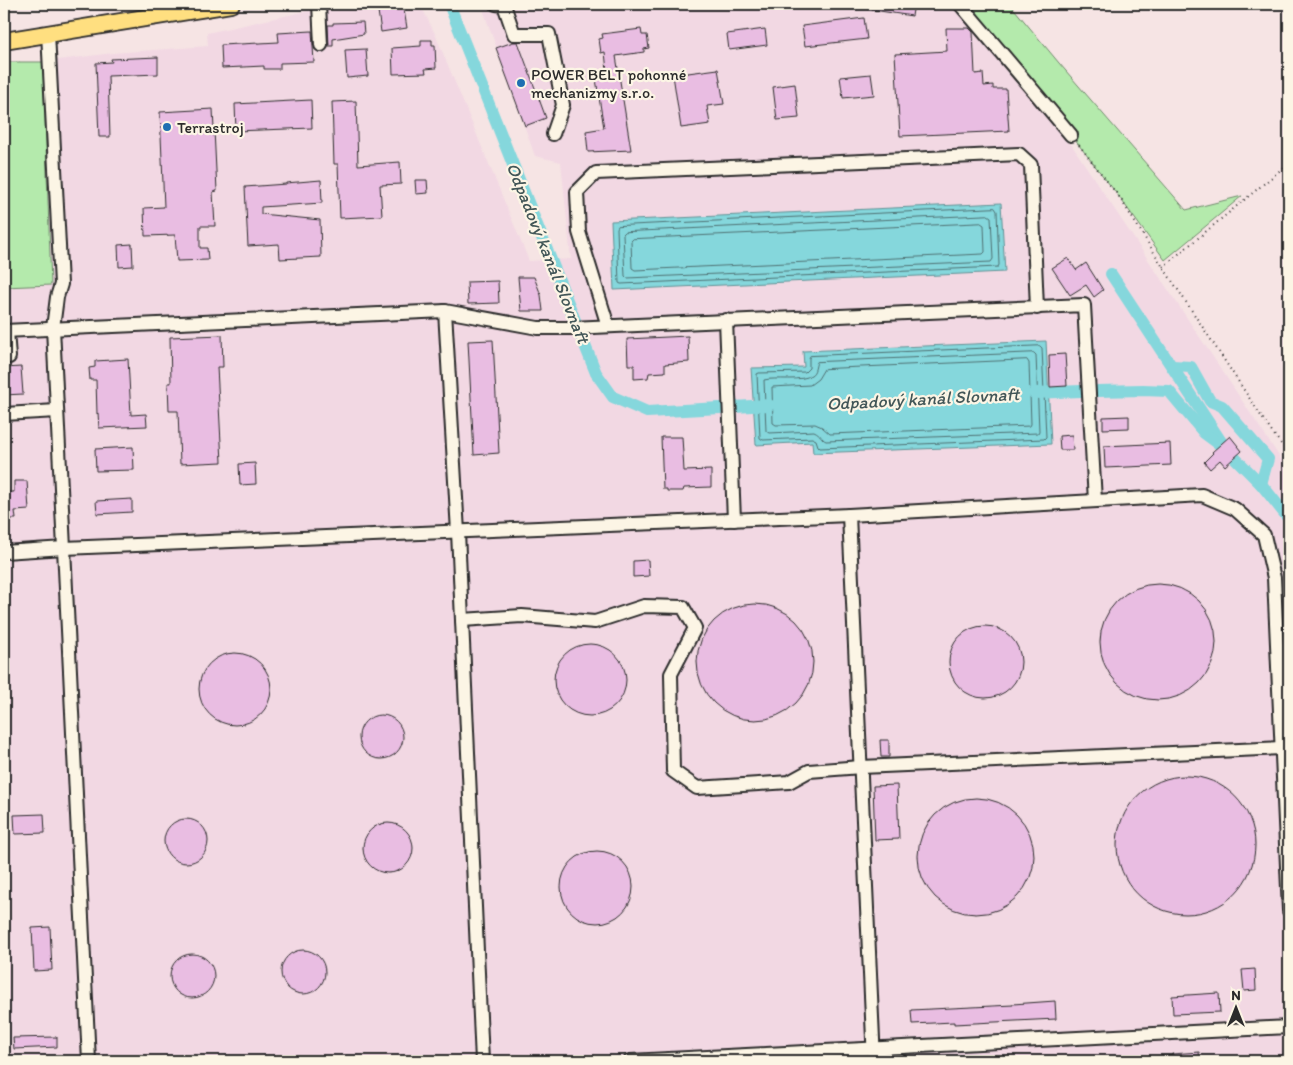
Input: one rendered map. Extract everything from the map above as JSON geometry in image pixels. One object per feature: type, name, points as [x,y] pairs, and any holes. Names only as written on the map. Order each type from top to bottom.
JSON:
[{"type":"main road","points":[[4,41],[231,4]]},
{"type":"lane","points":[[319,4],[321,45]]},
{"type":"lane","points":[[496,4],[504,5],[514,34],[548,34],[562,105],[553,134]]},
{"type":"lane","points":[[960,4],[1045,111],[1071,135]]},
{"type":"lane","points":[[48,33],[61,284],[57,297],[53,328],[89,1061]]},
{"type":"lane","points":[[608,326],[578,232],[576,192],[596,173],[1019,154],[1031,165],[1037,308]]},
{"type":"lane","points":[[4,357],[9,357],[6,331],[53,328],[445,311],[538,328],[571,328],[1084,305],[1095,501]]},
{"type":"lane","points":[[445,311],[458,532],[482,1061]]},
{"type":"lane","points":[[726,320],[734,520]]},
{"type":"lane","points":[[4,414],[57,411]]},
{"type":"lane","points":[[4,552],[849,515],[1202,495],[1235,509],[1264,535],[1274,578],[1289,911]]},
{"type":"lane","points":[[849,515],[873,1055]]},
{"type":"lane","points":[[462,620],[522,616],[595,622],[644,606],[682,607],[695,628],[671,674],[673,771],[696,788],[789,782],[809,771],[1282,748]]},
{"type":"lane","points":[[630,1061],[873,1055],[1289,1027]]},
{"type":"path","points":[[1071,135],[1120,198],[1271,431],[1289,454]]},
{"type":"path","points":[[4,137],[9,137]]},
{"type":"path","points":[[1163,267],[1289,163]]},
{"type":"path","points":[[4,236],[13,236]]},
{"type":"shaded area","points":[[339,4],[420,4],[435,34],[529,261],[571,259],[561,162],[535,156],[481,4],[969,4],[1081,137],[1067,138],[1289,471],[1289,1061],[4,1061],[4,287],[51,284],[43,62],[113,53],[208,46],[207,33]]},
{"type":"green space","points":[[969,4],[1010,4],[1186,210],[1242,196],[1165,260],[1117,194]]},
{"type":"green space","points":[[4,62],[43,62],[51,285],[4,287]]},
{"type":"water","points":[[1001,203],[1005,272],[614,290],[611,221]]},
{"type":"water","points":[[1046,341],[1051,444],[813,453],[812,442],[756,445],[751,368],[804,367],[803,351]]},
{"type":"building","points":[[377,4],[403,4],[407,28],[381,32]]},
{"type":"building","points":[[868,4],[914,4],[912,16],[867,9]]},
{"type":"building","points":[[864,18],[867,39],[805,46],[802,26]]},
{"type":"building","points":[[363,22],[364,34],[333,39],[333,46],[329,46],[328,25],[333,25],[333,23]]},
{"type":"building","points":[[946,28],[969,28],[973,32],[975,74],[983,73],[984,86],[993,85],[993,89],[1006,89],[1009,131],[900,136],[895,54],[947,51]]},
{"type":"building","points":[[641,29],[642,35],[647,35],[649,48],[644,49],[644,52],[616,56],[631,150],[588,152],[586,131],[604,128],[595,73],[607,71],[605,52],[601,53],[599,39],[603,38],[602,34]]},
{"type":"building","points":[[765,29],[767,45],[729,50],[727,34]]},
{"type":"building","points":[[312,31],[314,62],[280,63],[280,69],[264,69],[264,66],[222,68],[221,45],[279,42],[278,33]]},
{"type":"building","points":[[421,40],[432,40],[432,45],[435,45],[436,68],[425,69],[426,73],[393,74],[392,48],[421,46]]},
{"type":"building","name":"POWER BELT pohonné mechanizmy s.r.o.","points":[[518,42],[546,118],[525,126],[496,48]]},
{"type":"building","points":[[366,49],[368,76],[347,78],[345,50]]},
{"type":"building","points":[[158,57],[158,74],[108,76],[110,137],[99,137],[96,63],[112,62],[111,59]]},
{"type":"building","points":[[718,69],[724,104],[707,106],[710,124],[681,128],[673,75]]},
{"type":"building","points":[[871,74],[874,95],[843,98],[840,77]]},
{"type":"building","points":[[795,84],[799,118],[777,120],[773,87]]},
{"type":"building","points":[[311,100],[312,128],[236,131],[235,104]]},
{"type":"building","points":[[356,101],[358,165],[400,162],[401,184],[380,185],[382,216],[340,218],[338,164],[334,164],[332,102]]},
{"type":"building","points":[[213,109],[217,191],[213,192],[215,226],[200,226],[200,248],[207,248],[208,260],[177,261],[175,235],[145,236],[144,208],[164,207],[160,112]]},
{"type":"building","points":[[321,180],[322,203],[261,207],[261,214],[320,220],[321,257],[280,259],[279,244],[248,246],[245,187]]},
{"type":"building","points":[[415,180],[427,180],[428,193],[416,194]]},
{"type":"building","points":[[132,244],[133,266],[119,267],[118,245]]},
{"type":"building","points":[[1068,258],[1076,270],[1086,263],[1103,290],[1094,297],[1086,285],[1070,295],[1052,268]]},
{"type":"building","points":[[518,277],[534,277],[541,295],[543,311],[521,311]]},
{"type":"building","points":[[498,281],[499,303],[468,304],[467,282]]},
{"type":"building","points":[[222,335],[223,367],[217,367],[222,462],[180,464],[178,411],[169,411],[168,383],[171,383],[170,337]]},
{"type":"building","points":[[688,336],[689,362],[665,364],[665,372],[649,373],[648,378],[634,379],[634,365],[628,365],[627,339]]},
{"type":"building","points":[[493,340],[499,453],[474,455],[468,341]]},
{"type":"building","points":[[1065,354],[1067,386],[1050,387],[1049,355]]},
{"type":"building","points":[[128,359],[131,415],[146,414],[147,426],[99,428],[96,380],[90,380],[89,368],[95,367],[95,361]]},
{"type":"building","points":[[21,367],[23,394],[4,395],[4,368]]},
{"type":"building","points":[[1129,416],[1129,428],[1103,429],[1103,417]]},
{"type":"building","points":[[1072,435],[1073,450],[1060,450],[1059,436]]},
{"type":"building","points":[[1230,436],[1242,451],[1225,466],[1220,460],[1210,469],[1204,462]]},
{"type":"building","points":[[661,437],[682,437],[684,471],[711,470],[711,487],[684,488],[683,491],[667,491],[667,489],[663,489]]},
{"type":"building","points":[[1170,443],[1171,465],[1105,468],[1104,446]]},
{"type":"building","points":[[133,447],[134,470],[96,471],[95,449]]},
{"type":"building","points":[[255,463],[256,484],[240,485],[239,464]]},
{"type":"building","points":[[14,481],[27,481],[29,510],[15,511],[16,519],[4,519],[4,492],[14,492]]},
{"type":"building","points":[[132,499],[132,512],[97,514],[96,501]]},
{"type":"building","points":[[648,560],[649,576],[633,577],[633,561]]},
{"type":"building","points":[[1158,584],[1180,588],[1199,601],[1212,620],[1216,642],[1212,664],[1199,683],[1180,696],[1158,700],[1136,696],[1117,683],[1104,664],[1100,642],[1104,620],[1117,601],[1136,588]]},
{"type":"building","points":[[755,604],[777,608],[796,621],[809,640],[813,662],[809,684],[796,703],[777,716],[755,720],[733,716],[714,703],[701,684],[697,662],[701,640],[714,621],[733,608]]},
{"type":"building","points":[[985,626],[999,629],[1011,636],[1018,648],[1021,662],[1018,676],[1011,688],[999,695],[985,698],[971,695],[959,688],[952,676],[949,662],[952,648],[959,636],[971,629]]},
{"type":"building","points":[[590,644],[610,650],[620,660],[626,680],[620,700],[610,710],[590,716],[570,710],[560,700],[554,680],[560,660],[570,650]]},
{"type":"building","points":[[235,653],[249,656],[261,663],[268,675],[271,689],[268,703],[261,715],[249,722],[235,725],[221,722],[209,715],[202,703],[199,689],[202,675],[209,663],[221,656]]},
{"type":"building","points":[[381,715],[393,719],[399,725],[403,737],[399,749],[393,755],[381,759],[369,755],[363,749],[359,737],[363,725],[369,719]]},
{"type":"building","points":[[880,740],[889,740],[889,757],[881,757]]},
{"type":"building","points":[[1186,776],[1212,781],[1224,787],[1235,796],[1244,807],[1250,819],[1255,845],[1250,871],[1244,883],[1235,894],[1224,903],[1212,909],[1186,914],[1160,909],[1148,903],[1137,894],[1128,883],[1122,871],[1117,845],[1122,819],[1128,807],[1137,796],[1148,787],[1160,781]]},
{"type":"building","points":[[897,785],[899,839],[875,840],[873,786]]},
{"type":"building","points":[[976,798],[998,802],[1017,815],[1030,834],[1034,856],[1030,878],[1017,897],[998,910],[976,914],[954,910],[935,897],[922,878],[918,856],[922,834],[935,815],[954,802]]},
{"type":"building","points":[[44,814],[45,833],[15,834],[14,815]]},
{"type":"building","points":[[186,819],[198,823],[204,829],[208,841],[204,853],[198,859],[186,863],[174,859],[168,853],[164,841],[168,829],[174,823]]},
{"type":"building","points":[[393,823],[406,830],[412,838],[412,858],[406,866],[398,872],[383,873],[370,866],[364,858],[363,843],[370,830],[378,824]]},
{"type":"building","points":[[597,851],[611,854],[623,861],[630,873],[633,887],[630,901],[623,913],[611,920],[597,923],[583,920],[571,913],[564,901],[561,887],[564,873],[571,861],[583,854]]},
{"type":"building","points":[[50,927],[52,970],[34,971],[32,928]]},
{"type":"building","points":[[303,950],[315,954],[321,960],[325,972],[321,984],[315,990],[303,994],[291,990],[285,984],[281,972],[285,960],[291,954]]},
{"type":"building","points":[[192,954],[204,958],[210,964],[214,976],[210,988],[204,994],[192,998],[180,994],[174,988],[170,976],[174,964],[180,958]]},
{"type":"building","points":[[1255,969],[1256,990],[1244,991],[1242,970]]},
{"type":"building","points":[[1219,993],[1220,1012],[1173,1014],[1172,996]]},
{"type":"building","points":[[1055,1001],[1056,1019],[912,1024],[911,1010]]},
{"type":"building","points":[[57,1037],[57,1047],[14,1049],[13,1038]]},
{"type":"building","points":[[1199,1052],[1200,1061],[1172,1061],[1172,1054]]},
{"type":"waterway","name":"Odpadový kanál Slovnaft","points":[[449,4],[596,373],[613,397],[647,412],[720,408]]},
{"type":"waterway","points":[[1111,274],[1222,443]]},
{"type":"waterway","points":[[1172,366],[1191,367],[1210,401],[1222,406],[1268,459],[1261,484]]},
{"type":"waterway","name":"Odpadový kanál Slovnaft","points":[[1034,393],[1081,391]]},
{"type":"waterway","name":"Odpadový kanál Slovnaft","points":[[1098,391],[1169,391],[1204,433],[1227,450],[1261,484],[1289,519]]},
{"type":"waterway","name":"Odpadový kanál Slovnaft","points":[[734,407],[769,405]]},
{"type":"place","name":"POWER BELT pohonné mechanizmy s.r.o.","points":[[521,83]]},
{"type":"place","name":"Terrastroj","points":[[167,127]]}]
